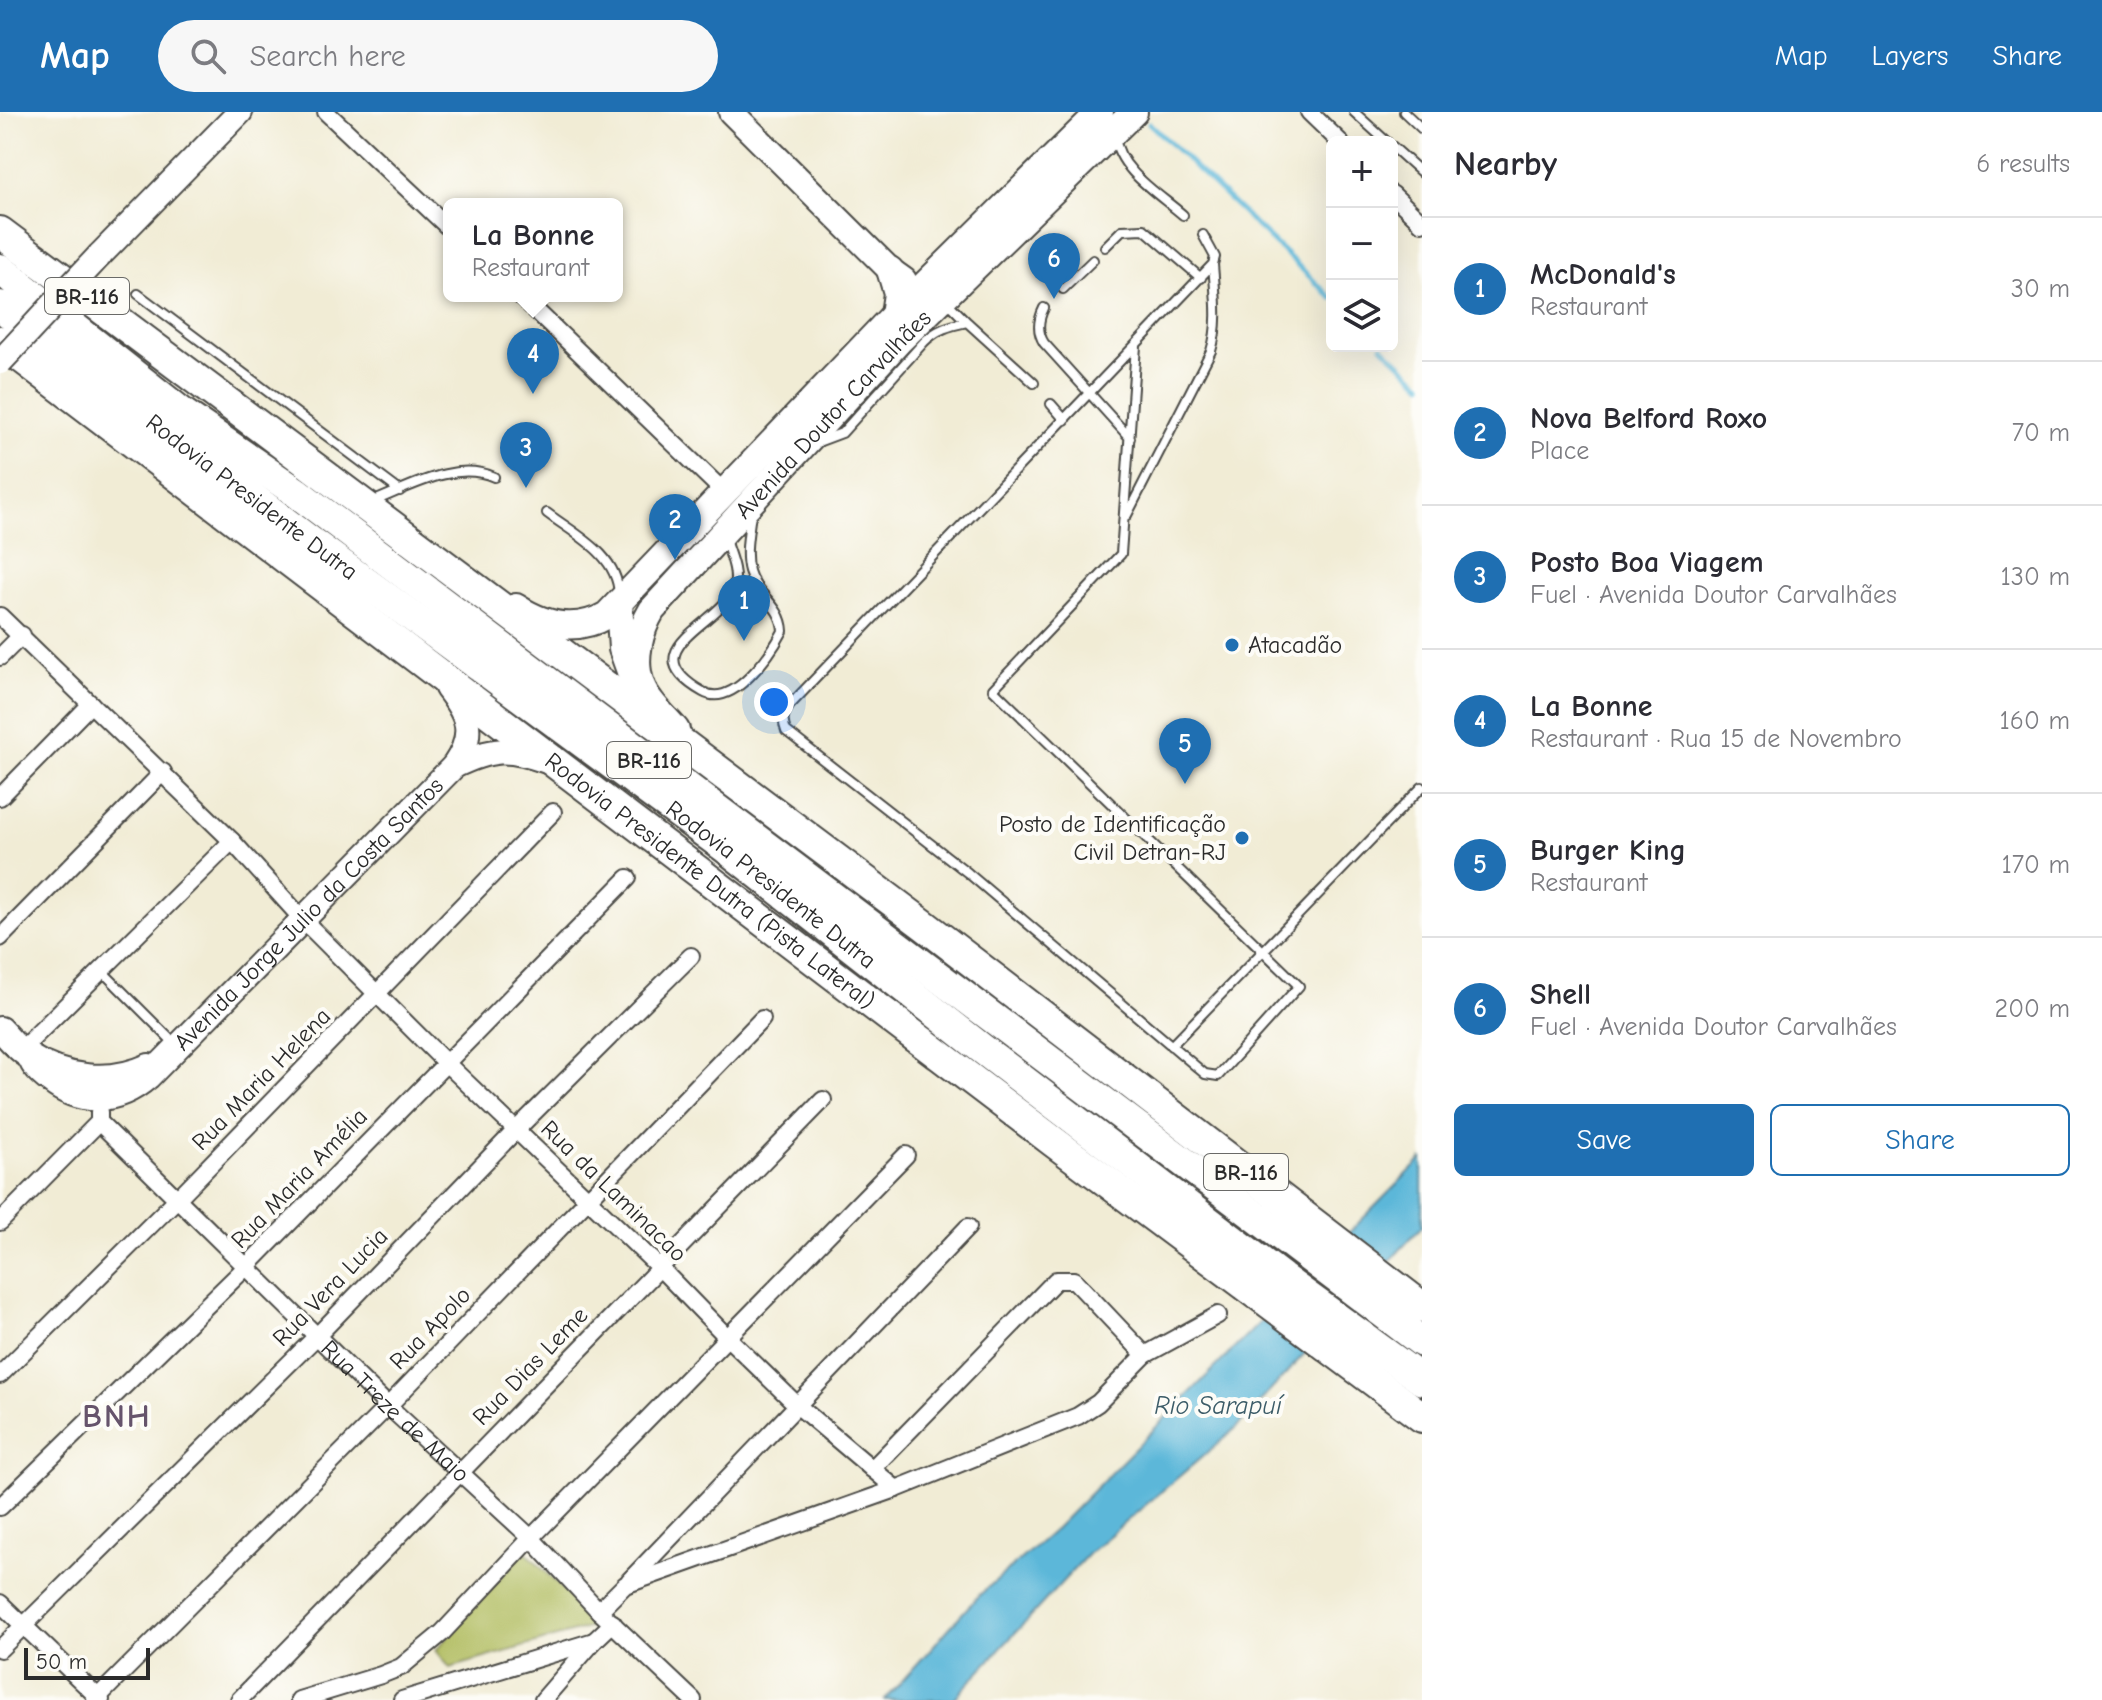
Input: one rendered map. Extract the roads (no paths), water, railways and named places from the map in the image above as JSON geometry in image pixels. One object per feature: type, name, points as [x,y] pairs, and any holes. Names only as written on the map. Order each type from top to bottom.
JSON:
[{"type":"highway","name":"BR-116","points":[[0,232],[693,751],[1312,1222],[1388,1298],[1422,1307]]},
{"type":"highway","name":"Rodovia Presidente Dutra","points":[[0,269],[182,413],[308,502],[1299,1250],[1388,1298],[1422,1342]]},
{"type":"highway","name":"Rodovia Presidente Dutra","points":[[0,306],[311,542],[726,848],[981,1048],[1271,1288],[1366,1339],[1422,1380]]},
{"type":"highway","name":"Rodovia Presidente Dutra (Pista Lateral)","points":[[0,341],[557,765],[1271,1288],[1347,1363],[1422,1417]]},
{"type":"main road","points":[[0,362],[240,112]]},
{"type":"main road","points":[[731,112],[890,270],[932,293]]},
{"type":"main road","name":"Avenida Doutor Carvalhães","points":[[640,682],[638,647],[647,618],[899,341],[932,293],[1117,117]]},
{"type":"main road","points":[[890,270],[897,293],[894,315]]},
{"type":"main road","points":[[460,577],[533,618],[559,626],[596,621],[619,603],[894,315],[932,293]]},
{"type":"main road","points":[[619,603],[623,657],[632,675],[693,751]]},
{"type":"main road","points":[[436,673],[462,706],[468,725],[466,743],[454,766]]},
{"type":"main road","points":[[454,766],[477,754],[495,750],[515,751],[557,765]]},
{"type":"main road","name":"Avenida Jorge Julio da Costa Santos","points":[[171,1055],[454,766]]},
{"type":"main road","name":"Rua Treze de Maio","points":[[0,1029],[39,1073],[99,1110]]},
{"type":"main road","name":"Rua Treze de Maio","points":[[25,1054],[67,1072],[98,1078],[130,1075],[171,1055]]},
{"type":"main road","points":[[99,1110],[134,1089],[171,1055]]},
{"type":"street","points":[[326,112],[443,222]]},
{"type":"street","points":[[1309,112],[1334,136]]},
{"type":"street","points":[[1398,200],[1422,223]]},
{"type":"street","points":[[527,302],[725,493]]},
{"type":"street","name":"Rua da Laminacao","points":[[0,616],[163,772],[232,841],[304,921],[728,1338],[798,1406],[896,1489]]},
{"type":"street","points":[[0,657],[22,635]]},
{"type":"street","points":[[0,797],[91,704]]},
{"type":"street","points":[[0,938],[163,772]]},
{"type":"street","name":"Rua Maria Helena","points":[[0,1375],[177,1199],[553,812]]},
{"type":"street","points":[[25,1054],[101,970],[232,841]]},
{"type":"street","name":"Rua Maria Amélia","points":[[0,1507],[247,1266],[628,878]]},
{"type":"street","name":"Rua Vera Lucia","points":[[0,1649],[317,1336],[516,1130],[691,956]]},
{"type":"street","name":"Rua Apolo","points":[[98,1699],[388,1406],[762,1019]]},
{"type":"street","name":"Rua Dias Leme","points":[[239,1700],[823,1100]]},
{"type":"street","points":[[0,1222],[99,1110]]},
{"type":"street","name":"Rua Treze de Maio","points":[[99,1110],[177,1199],[388,1406],[531,1538],[599,1611],[688,1698]]},
{"type":"street","points":[[299,1700],[381,1675],[415,1657],[442,1633],[906,1155]]},
{"type":"street","points":[[599,1611],[968,1227]]},
{"type":"street","points":[[872,1469],[1049,1285],[1065,1278],[1074,1280],[1145,1355]]},
{"type":"street","points":[[625,1585],[896,1489],[1078,1416],[1098,1403],[1145,1355],[1218,1315]]},
{"type":"street","points":[[0,1603],[98,1699]]},
{"type":"street","points":[[543,1700],[613,1623]]},
{"type":"street","points":[[402,1700],[594,1641]]},
{"type":"lane","points":[[1354,112],[1380,136]]},
{"type":"lane","points":[[1404,112],[1422,129]]},
{"type":"lane","points":[[1117,117],[1115,139],[1121,159],[1183,215]]},
{"type":"lane","points":[[1398,151],[1422,173]]},
{"type":"lane","points":[[1105,247],[1124,229],[1147,230],[1201,278]]},
{"type":"lane","points":[[1125,519],[1211,351],[1217,325],[1215,257],[1203,235]]},
{"type":"lane","points":[[1063,289],[1093,260]]},
{"type":"lane","points":[[1136,346],[1121,554],[993,689],[1299,986],[1218,1076],[1205,1074],[968,873],[786,731],[783,722],[784,713],[790,705],[1213,264]]},
{"type":"lane","points":[[932,293],[1034,383]]},
{"type":"lane","points":[[138,294],[400,491]]},
{"type":"lane","points":[[1044,308],[1039,321],[1042,340],[1130,438]]},
{"type":"lane","points":[[805,444],[827,440],[842,433],[934,332],[967,322]]},
{"type":"lane","points":[[1051,404],[1065,420]]},
{"type":"lane","points":[[364,505],[464,470],[494,477]]},
{"type":"lane","points":[[723,531],[735,574],[731,596],[690,633],[676,655],[676,665],[682,675],[694,687],[717,697],[728,694],[746,680],[772,650],[783,631],[776,608],[755,584],[749,572],[748,541],[754,499]]},
{"type":"lane","points":[[547,513],[608,561],[617,579],[619,603]]},
{"type":"lane","points":[[1171,1046],[1422,787]]},
{"type":"lane","points":[[101,970],[171,1055]]},
{"type":"water","name":"Rio Sarapuí","points":[[1422,1159],[1422,1226],[1236,1428],[1089,1553],[953,1700],[885,1700],[976,1598],[1055,1529]]},
{"type":"waterway","points":[[1149,123],[1326,292]]},
{"type":"waterway","points":[[1388,352],[1422,384]]},
{"type":"place","name":"Shell","points":[[1054,299]]},
{"type":"place","name":"La Bonne","points":[[533,394]]},
{"type":"place","name":"Posto Boa Viagem","points":[[526,488]]},
{"type":"place","name":"Nova Belford Roxo","points":[[675,560]]},
{"type":"place","name":"McDonald's","points":[[744,641]]},
{"type":"place","name":"Atacadão","points":[[1232,645]]},
{"type":"place","name":"Burger King","points":[[1185,784]]},
{"type":"place","name":"Posto de Identificação Civil Detran-RJ","points":[[1242,838]]},
{"type":"district","name":"BNH","points":[[117,1416]]}]
